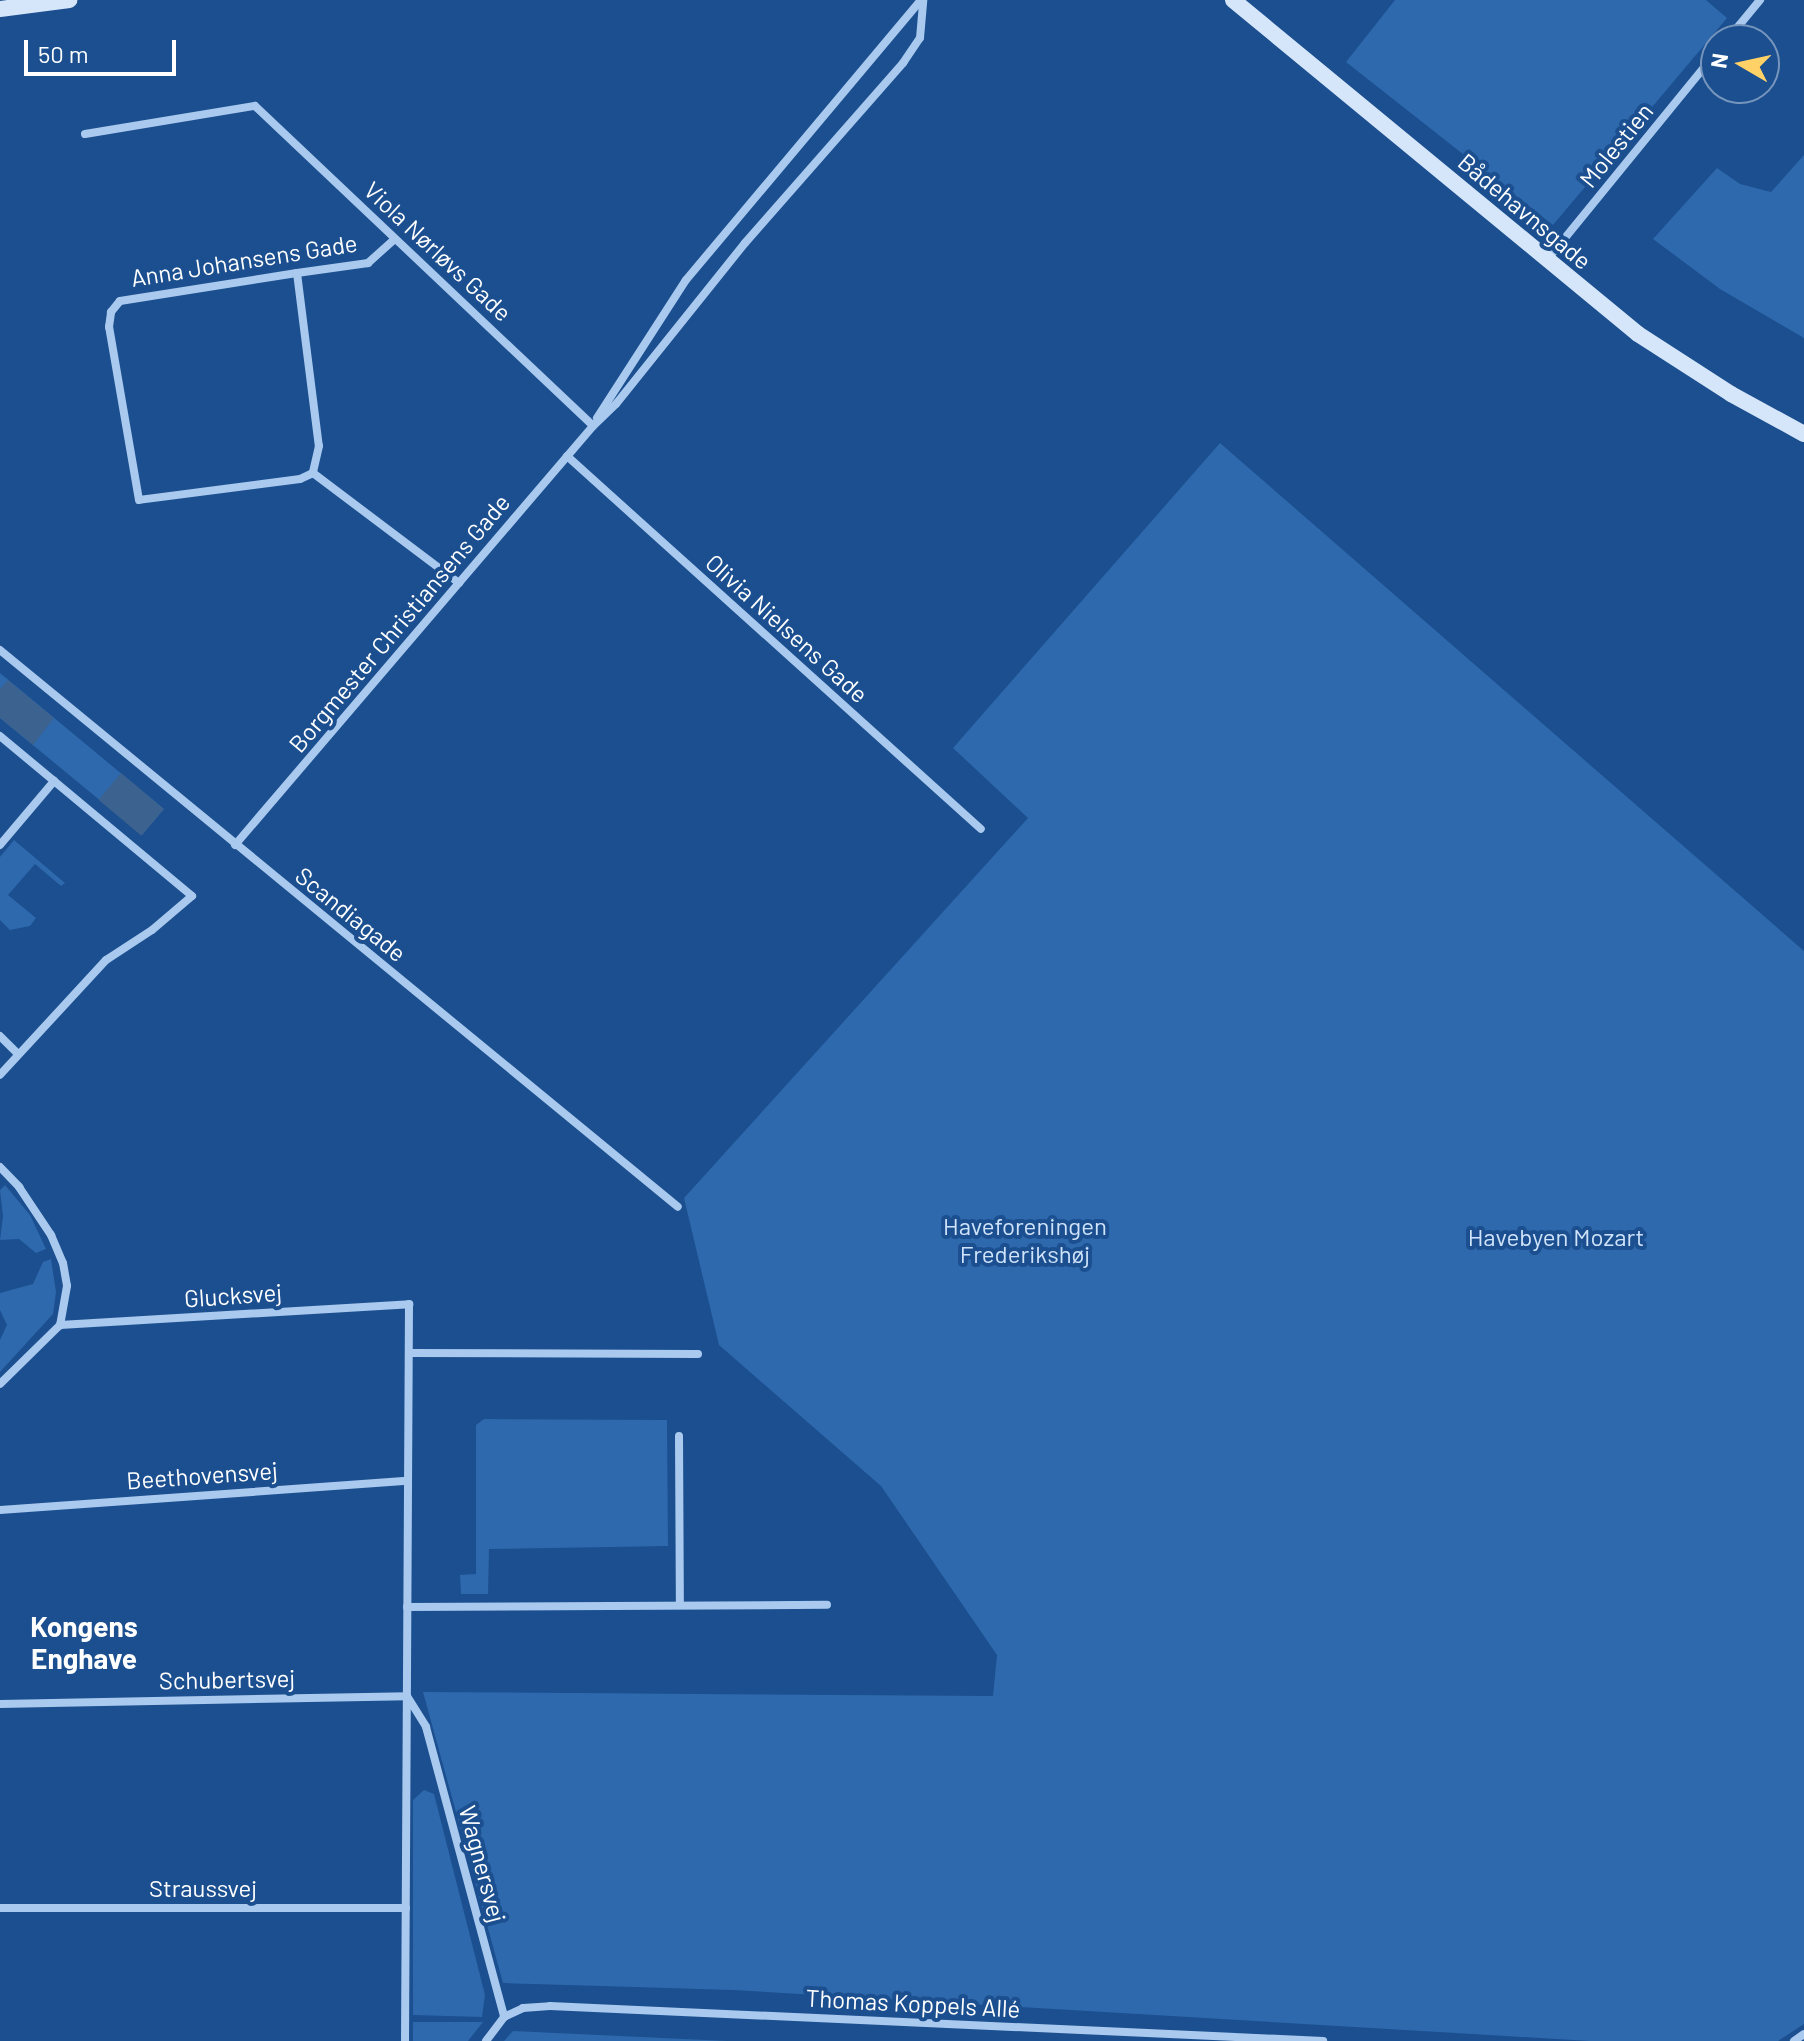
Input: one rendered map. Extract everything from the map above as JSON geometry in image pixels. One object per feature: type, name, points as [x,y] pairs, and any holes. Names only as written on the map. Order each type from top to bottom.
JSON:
[{"type":"street","points":[[0,9],[69,0]]},
{"type":"street","name":"Borgmester Christiansens Gade","points":[[593,426],[686,280],[922,0]]},
{"type":"street","name":"Borgmester Christiansens Gade","points":[[235,845],[567,456],[616,404],[737,254],[903,63],[920,38],[922,0]]},
{"type":"street","points":[[1740,24],[1760,0]]},
{"type":"street","name":"Bådehavnsgade","points":[[1240,3],[1638,334],[1731,394],[1804,434]]},
{"type":"street","name":"Molestien","points":[[1546,260],[1700,72]]},
{"type":"street","name":"Viola Nørløvs Gade","points":[[85,134],[255,106],[593,426]]},
{"type":"street","name":"Anna Johansens Gade","points":[[313,473],[300,479],[139,500],[109,327],[111,312],[120,301],[368,263],[395,239]]},
{"type":"street","points":[[297,273],[319,446],[313,473],[459,583]]},
{"type":"street","name":"Olivia Nielsens Gade","points":[[567,456],[981,829]]},
{"type":"street","name":"Scandiagade","points":[[0,650],[678,1207]]},
{"type":"street","points":[[0,736],[192,896],[152,930],[106,960],[0,1075]]},
{"type":"street","points":[[0,845],[54,781]]},
{"type":"street","points":[[0,1036],[18,1054]]},
{"type":"street","points":[[0,1167],[35,1208],[63,1263],[66,1305],[60,1325],[0,1384]]},
{"type":"street","name":"Glucksvej","points":[[60,1325],[409,1304],[409,1353]]},
{"type":"street","points":[[405,2041],[409,1353],[698,1354]]},
{"type":"street","points":[[679,1436],[680,1605]]},
{"type":"street","name":"Beethovensvej","points":[[0,1510],[407,1481]]},
{"type":"street","points":[[407,1607],[827,1605]]},
{"type":"street","name":"Schubertsvej","points":[[0,1704],[407,1696]]},
{"type":"street","name":"Wagnersvej","points":[[407,1696],[426,1727],[504,2017]]},
{"type":"street","name":"Straussvej","points":[[0,1908],[406,1908]]},
{"type":"street","name":"Thomas Koppels Allé","points":[[504,2017],[523,2008],[550,2006],[1323,2041]]},
{"type":"street","points":[[486,2041],[504,2017]]},
{"type":"street","points":[[1794,2041],[1804,2034]]},
{"type":"green space","points":[[1395,0],[1706,0],[1727,18],[1722,24],[1700,24],[1700,50],[1553,225],[1346,62]]},
{"type":"green space","points":[[1804,155],[1804,338],[1720,289],[1653,239],[1717,168],[1740,184],[1771,192]]},
{"type":"green space","name":"Haveforeningen Frederikshøj","points":[[1220,443],[1804,951],[1804,2024],[1778,2041],[1590,2041],[733,1990],[503,1983],[423,1692],[993,1696],[997,1655],[881,1486],[719,1345],[684,1198],[1028,818],[953,748]]},
{"type":"green space","points":[[0,673],[164,809],[142,835],[0,718]]},
{"type":"green space","points":[[14,840],[65,883],[61,886],[35,864],[8,895],[36,918],[30,926],[10,930],[0,920],[0,857]]},
{"type":"green space","points":[[5,1185],[30,1215],[46,1249],[36,1253],[19,1239],[0,1240],[3,1216],[0,1190]]},
{"type":"green space","points":[[51,1259],[56,1292],[53,1314],[0,1372],[0,1340],[7,1325],[0,1310],[0,1293],[33,1284],[43,1262]]},
{"type":"green space","points":[[484,1419],[667,1420],[668,1546],[489,1549],[488,1594],[461,1594],[460,1575],[476,1574],[476,1425]]},
{"type":"green space","points":[[424,1790],[434,1794],[485,1995],[482,2017],[413,2015],[413,1800]]},
{"type":"green space","points":[[413,2022],[483,2022],[468,2041],[413,2041]]},
{"type":"green space","points":[[513,2031],[727,2041],[504,2041]]},
{"type":"shaded area","points":[[8,680],[54,718],[33,745],[0,718],[0,689]]},
{"type":"shaded area","points":[[121,773],[164,809],[141,836],[99,800]]},
{"type":"district","name":"Kongens Enghave","points":[[84,1642]]},
{"type":"park label","name":"Havebyen Mozart","points":[[1556,1237]]}]
